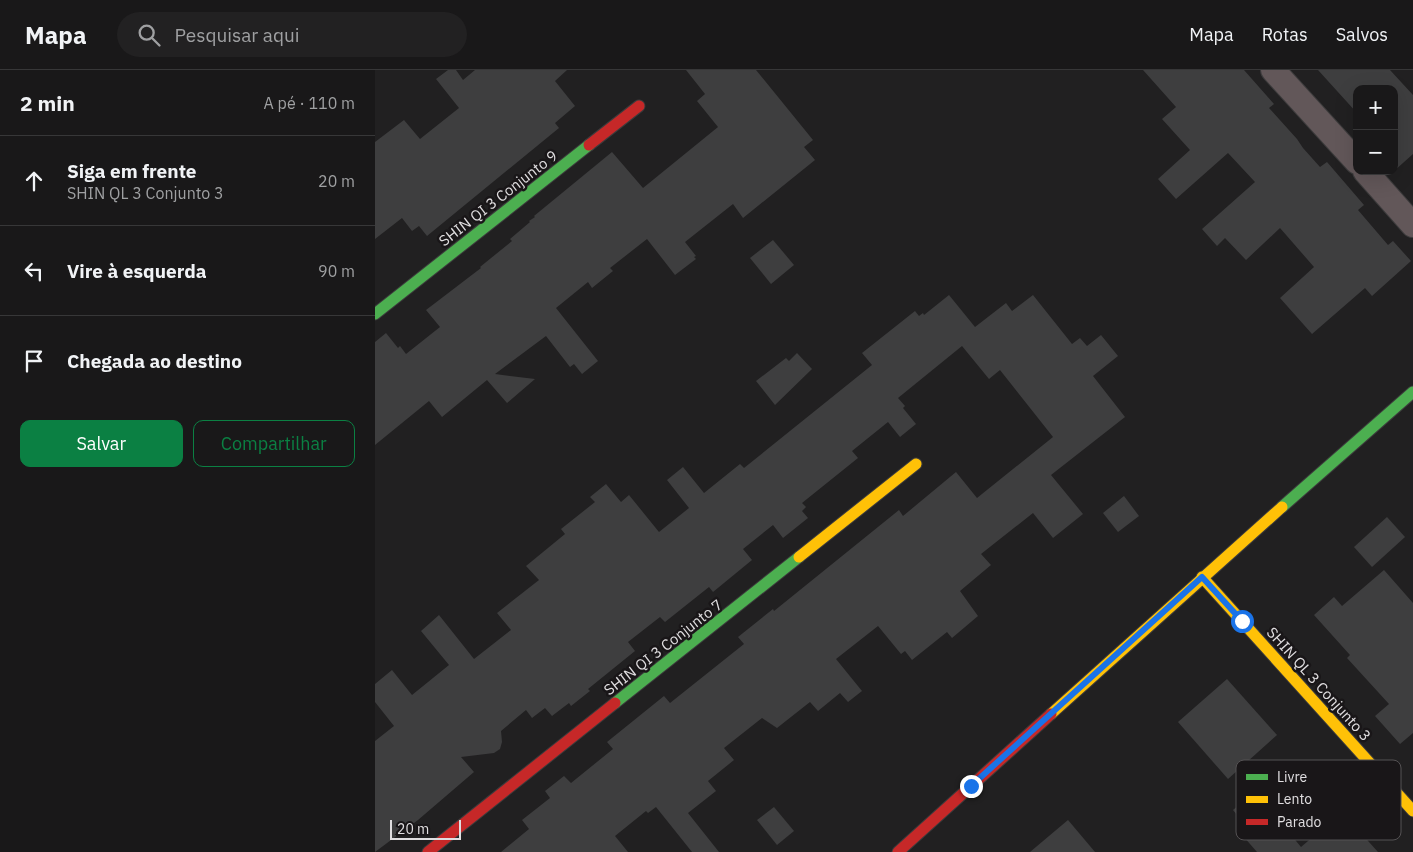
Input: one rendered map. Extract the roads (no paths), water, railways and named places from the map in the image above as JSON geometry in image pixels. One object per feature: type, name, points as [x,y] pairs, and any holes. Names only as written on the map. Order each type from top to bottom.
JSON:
[{"type":"street","points":[[1273,70],[1353,158]]},
{"type":"street","name":"SHIN QI 3 Conjunto 9","points":[[375,314],[639,106]]},
{"type":"street","points":[[1369,175],[1413,225]]},
{"type":"street","points":[[898,852],[1202,577],[1413,392]]},
{"type":"street","name":"SHIN QI 3 Conjunto 7","points":[[427,852],[916,464]]},
{"type":"street","name":"SHIN QL 3 Conjunto 3","points":[[1202,577],[1367,760]]},
{"type":"street","name":"SHIN QL 3 Conjunto 3","points":[[1401,798],[1413,811]]}]
